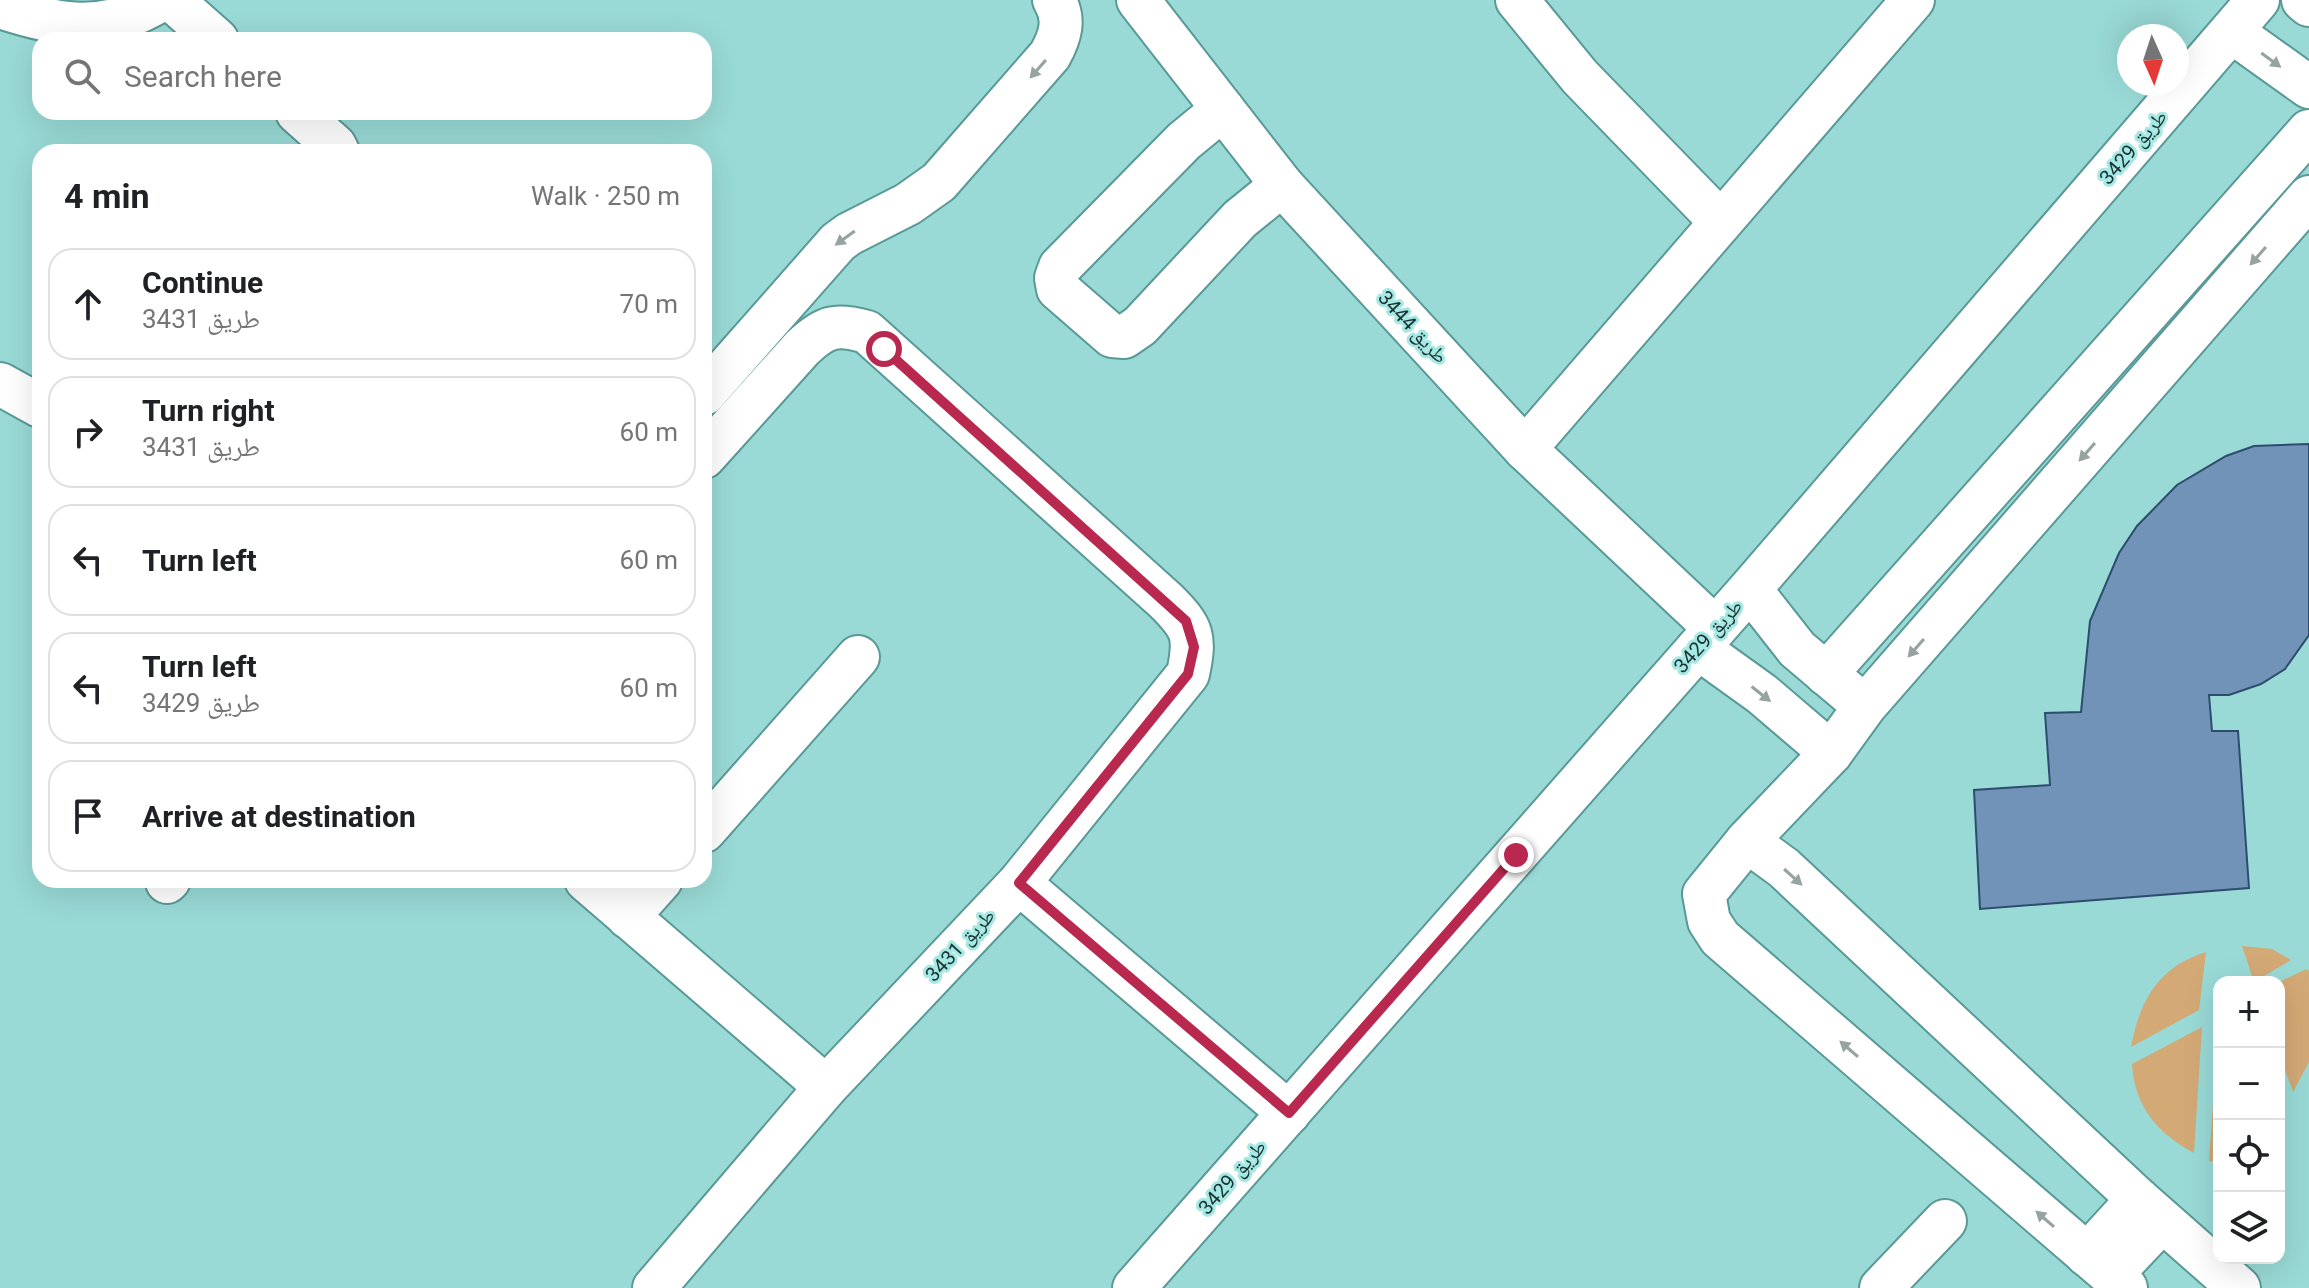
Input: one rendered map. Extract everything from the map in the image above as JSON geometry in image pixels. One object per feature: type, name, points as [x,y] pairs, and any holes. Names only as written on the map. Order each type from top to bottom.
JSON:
[{"type":"street","points":[[0,7],[53,21],[83,25],[113,22],[142,12],[161,0]]},
{"type":"street","points":[[172,0],[208,32]]},
{"type":"street","points":[[712,385],[838,242],[925,194],[952,168],[1050,55],[1058,40],[1061,24],[1054,0]]},
{"type":"street","name":"طريق 3444","points":[[1138,0],[1282,185],[1525,449],[1707,638],[1762,694],[1831,753]]},
{"type":"street","points":[[1517,0],[1580,77],[1721,222]]},
{"type":"street","points":[[1525,449],[1913,0]]},
{"type":"street","name":"طريق 3429","points":[[1154,1281],[1289,1113],[1750,589],[2258,0]]},
{"type":"street","points":[[2303,0],[2309,5]]},
{"type":"street","points":[[2232,32],[2309,87]]},
{"type":"street","points":[[1223,109],[1184,141],[1060,267],[1056,278],[1058,289],[1112,336],[1124,337],[1140,326],[1240,219],[1282,185]]},
{"type":"street","points":[[306,120],[333,144]]},
{"type":"street","points":[[1826,674],[2309,131]]},
{"type":"street","points":[[2150,1210],[2108,1273],[1720,938],[1709,921],[1704,894],[1747,841],[1831,753],[1865,706],[2309,197]]},
{"type":"street","name":"طريق 3431","points":[[654,1288],[826,1087],[1019,883],[1188,674],[1194,647],[1186,621],[867,332],[844,326],[820,331],[712,448]]},
{"type":"street","points":[[0,384],[32,402]]},
{"type":"street","points":[[1750,589],[1797,649],[1865,706]]},
{"type":"street","points":[[712,822],[858,657]]},
{"type":"street","points":[[1747,841],[1784,868],[2150,1210],[2239,1288]]},
{"type":"street","points":[[1019,883],[1289,1113]]},
{"type":"street","points":[[595,888],[826,1087]]},
{"type":"street","points":[[628,917],[654,888]]},
{"type":"street","points":[[1881,1288],[1945,1221]]},
{"type":"shaded area","points":[[2242,946],[2272,949],[2291,960],[2264,976],[2252,976]]},
{"type":"shaded area","points":[[2206,952],[2199,1010],[2131,1047],[2140,1014],[2154,988],[2175,967]]},
{"type":"shaded area","points":[[2306,969],[2309,971],[2309,1062],[2293,1092],[2285,1070],[2285,979]]},
{"type":"shaded area","points":[[2202,1027],[2194,1153],[2169,1137],[2150,1117],[2137,1093],[2132,1064]]},
{"type":"shaded area","points":[[2213,1103],[2213,1162],[2209,1161]]},
{"type":"building","points":[[2309,444],[2309,635],[2285,669],[2261,684],[2229,695],[2209,695],[2212,731],[2238,731],[2249,888],[1980,909],[1974,790],[2050,785],[2045,713],[2081,712],[2090,621],[2119,553],[2137,526],[2177,485],[2226,456],[2254,446]]},
{"type":"route","points":[[884,349],[1186,621],[1194,647],[1188,674],[1019,883],[1289,1113],[1516,855]]}]
